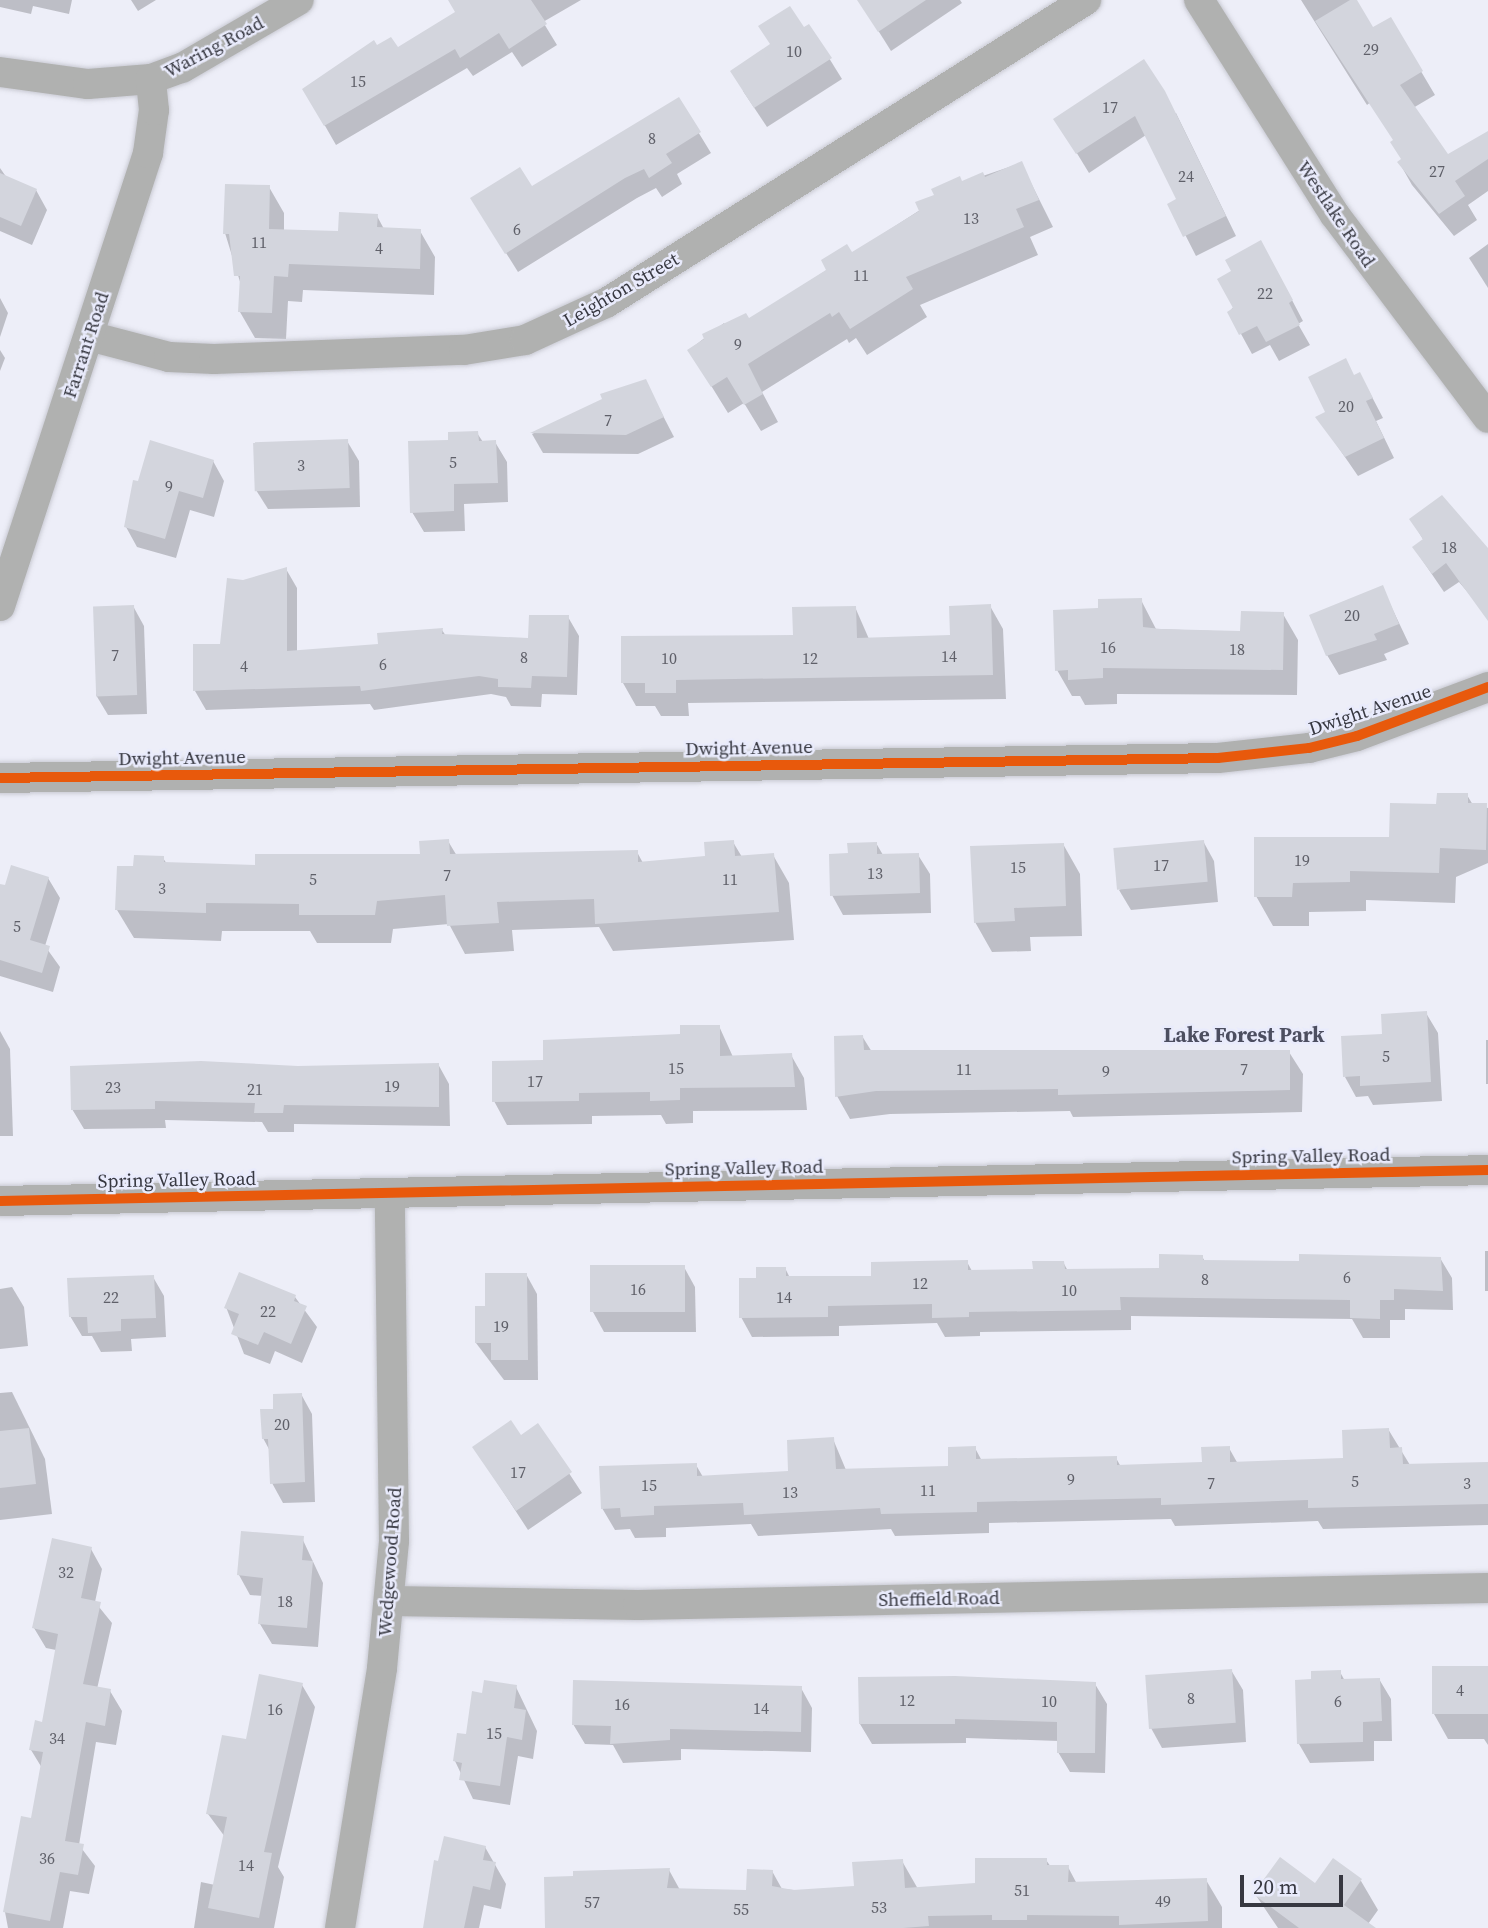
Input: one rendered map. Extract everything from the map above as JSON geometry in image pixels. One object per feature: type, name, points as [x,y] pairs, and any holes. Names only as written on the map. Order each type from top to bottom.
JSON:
[{"type":"street","name":"Waring Road","points":[[0,72],[88,84],[151,79],[183,68],[299,0]]},
{"type":"street","name":"Leighton Street","points":[[89,336],[169,358],[214,359],[464,350],[525,340],[607,303],[1086,0]]},
{"type":"street","name":"Westlake Road","points":[[1199,0],[1335,215],[1488,418]]},
{"type":"street","name":"Farrant Road","points":[[0,606],[148,153],[154,110],[151,79]]},
{"type":"street","name":"Dwight Avenue","points":[[0,778],[1218,758],[1310,748],[1357,736],[1488,687]]},
{"type":"street","name":"Spring Valley Road","points":[[0,1201],[1488,1170]]},
{"type":"street","name":"Wedgewood Road","points":[[340,1928],[390,1601],[396,1483],[390,1193]]},
{"type":"street","name":"Sheffield Road","points":[[390,1601],[638,1605],[1488,1588]]},
{"type":"building","points":[[448,0],[531,0],[547,24],[509,49],[499,33],[460,58],[455,49],[324,126],[302,89],[374,40],[377,45],[391,37],[398,47],[455,12]]},
{"type":"building","points":[[857,0],[926,0],[878,32]]},
{"type":"building","points":[[1350,0],[1357,0],[1373,27],[1391,17],[1423,71],[1400,85],[1448,154],[1488,131],[1488,159],[1455,181],[1465,196],[1439,214],[1397,162],[1401,159],[1390,142],[1393,140],[1315,21]]},
{"type":"building","points":[[790,6],[804,27],[809,24],[832,58],[754,108],[730,71],[770,44],[758,26]]},
{"type":"building","points":[[1144,59],[1165,91],[1226,216],[1183,237],[1167,204],[1176,199],[1135,116],[1076,154],[1053,119]]},
{"type":"building","points":[[679,97],[701,132],[666,154],[672,163],[649,178],[644,169],[625,178],[505,254],[470,198],[520,167],[532,186]]},
{"type":"building","points":[[1022,161],[1039,200],[1016,209],[1024,227],[906,277],[913,289],[850,329],[839,312],[832,317],[830,313],[748,364],[763,394],[744,405],[727,377],[711,387],[687,350],[704,339],[702,334],[746,313],[749,318],[826,270],[821,260],[847,244],[852,252],[919,211],[915,202],[934,195],[931,189],[960,176],[962,181],[983,172],[985,177]]},
{"type":"building","points":[[0,173],[37,189],[21,226],[0,217]]},
{"type":"building","points":[[225,184],[270,185],[269,229],[338,231],[339,212],[378,214],[377,227],[421,229],[420,269],[289,264],[288,277],[274,276],[272,313],[238,312],[240,276],[234,276],[229,234],[223,234]]},
{"type":"building","points":[[1261,240],[1293,300],[1289,303],[1300,325],[1266,342],[1257,326],[1239,335],[1227,312],[1233,308],[1217,279],[1231,271],[1225,260]]},
{"type":"building","points":[[1346,358],[1354,375],[1360,372],[1373,398],[1366,401],[1384,438],[1345,457],[1315,417],[1325,412],[1308,377]]},
{"type":"building","points":[[646,379],[664,417],[626,435],[530,433],[602,399],[600,394]]},
{"type":"building","points":[[478,431],[479,441],[496,440],[498,483],[454,484],[454,511],[410,513],[408,441],[448,440],[448,432]]},
{"type":"building","points":[[348,439],[350,488],[255,491],[253,442]]},
{"type":"building","points":[[150,440],[214,460],[203,498],[179,491],[165,539],[124,527],[133,480],[138,481]]},
{"type":"building","points":[[1442,495],[1488,548],[1488,621],[1446,563],[1432,574],[1412,547],[1423,539],[1409,519]]},
{"type":"building","points":[[287,567],[287,651],[378,644],[377,633],[443,628],[442,634],[528,638],[529,615],[569,615],[567,677],[532,676],[531,688],[498,687],[498,679],[479,676],[361,691],[360,686],[193,691],[193,644],[220,644],[227,578],[243,580]]},
{"type":"building","points":[[1383,585],[1399,624],[1374,634],[1377,640],[1326,656],[1309,615]]},
{"type":"building","points":[[1142,598],[1143,627],[1161,629],[1240,631],[1241,611],[1284,612],[1283,670],[1103,668],[1103,678],[1068,680],[1068,670],[1055,671],[1053,610],[1098,608],[1098,599]]},
{"type":"building","points":[[991,604],[993,675],[676,680],[676,693],[645,693],[645,683],[621,683],[621,636],[793,635],[792,607],[856,606],[857,638],[950,635],[949,606]]},
{"type":"building","points":[[134,605],[137,695],[96,696],[93,606]]},
{"type":"building","points":[[1437,793],[1468,793],[1468,803],[1487,803],[1486,850],[1440,848],[1439,873],[1350,871],[1350,882],[1293,883],[1292,897],[1254,897],[1254,837],[1389,837],[1390,803],[1436,804]]},
{"type":"building","points":[[449,839],[450,854],[638,850],[638,862],[705,856],[704,842],[734,840],[735,856],[774,853],[779,912],[595,924],[594,899],[497,902],[499,923],[447,926],[445,895],[377,901],[375,915],[299,915],[299,904],[206,903],[206,913],[115,910],[117,866],[133,866],[134,855],[164,856],[164,862],[255,865],[255,854],[420,854],[419,841]]},
{"type":"building","points":[[1204,840],[1208,882],[1117,890],[1113,848]]},
{"type":"building","points":[[877,842],[877,854],[919,853],[920,893],[830,896],[829,854],[848,853],[847,843]]},
{"type":"building","points":[[1064,843],[1066,906],[1014,908],[1015,921],[974,923],[970,846]]},
{"type":"building","points":[[11,865],[49,877],[30,940],[50,946],[42,973],[0,960],[0,884],[5,885]]},
{"type":"building","points":[[1427,1011],[1431,1082],[1360,1086],[1360,1076],[1343,1077],[1341,1036],[1382,1034],[1381,1014]]},
{"type":"building","points":[[680,1025],[720,1025],[720,1056],[792,1053],[795,1087],[680,1088],[680,1100],[650,1101],[650,1092],[579,1093],[579,1101],[492,1102],[492,1061],[543,1060],[543,1040],[680,1034]]},
{"type":"building","points":[[863,1035],[864,1050],[1290,1050],[1290,1090],[1058,1095],[1058,1089],[876,1091],[835,1097],[834,1036]]},
{"type":"building","points":[[201,1061],[298,1066],[439,1063],[439,1107],[284,1105],[283,1113],[254,1113],[255,1103],[155,1101],[155,1109],[71,1110],[70,1066]]},
{"type":"building","points":[[1159,1254],[1203,1255],[1203,1260],[1299,1261],[1299,1254],[1441,1257],[1443,1291],[1394,1289],[1394,1300],[1380,1300],[1380,1319],[1350,1318],[1350,1300],[1120,1297],[1121,1310],[969,1312],[969,1317],[932,1318],[932,1304],[828,1306],[828,1317],[739,1318],[739,1278],[756,1278],[756,1267],[786,1267],[786,1276],[871,1276],[871,1262],[968,1260],[968,1270],[1033,1269],[1032,1261],[1064,1261],[1065,1269],[1159,1268]]},
{"type":"building","points":[[590,1265],[685,1265],[685,1312],[590,1312]]},
{"type":"building","points":[[239,1272],[296,1295],[294,1301],[307,1306],[291,1344],[264,1332],[258,1345],[231,1334],[239,1314],[224,1308]]},
{"type":"building","points":[[485,1273],[527,1273],[528,1360],[491,1360],[491,1343],[475,1343],[475,1306],[485,1306]]},
{"type":"building","points":[[154,1275],[156,1318],[121,1319],[121,1331],[88,1333],[87,1317],[69,1317],[67,1278]]},
{"type":"building","points":[[302,1393],[305,1482],[270,1484],[268,1439],[262,1439],[260,1409],[273,1409],[273,1394]]},
{"type":"building","points":[[511,1420],[521,1435],[538,1423],[572,1472],[516,1511],[472,1447]]},
{"type":"building","points":[[29,1428],[36,1484],[0,1488],[0,1431]]},
{"type":"building","points":[[1389,1428],[1390,1448],[1402,1447],[1403,1464],[1488,1462],[1488,1504],[1308,1508],[1308,1500],[1161,1505],[1161,1498],[977,1502],[977,1512],[881,1514],[880,1508],[744,1515],[743,1503],[654,1506],[654,1515],[621,1517],[620,1508],[601,1509],[599,1466],[697,1463],[697,1476],[788,1471],[787,1440],[834,1437],[836,1469],[948,1466],[948,1447],[976,1446],[976,1459],[1117,1456],[1117,1465],[1202,1462],[1201,1447],[1230,1446],[1230,1462],[1343,1458],[1342,1430]]},
{"type":"building","points":[[241,1531],[304,1536],[302,1560],[313,1561],[307,1628],[258,1624],[263,1578],[237,1575]]},
{"type":"building","points":[[52,1538],[92,1547],[81,1598],[101,1602],[83,1684],[111,1689],[105,1726],[86,1722],[65,1841],[84,1844],[78,1875],[60,1872],[50,1921],[3,1912],[21,1816],[31,1818],[43,1752],[29,1750],[35,1720],[42,1722],[58,1634],[32,1628]]},
{"type":"building","points":[[1432,1666],[1488,1666],[1488,1714],[1432,1714]]},
{"type":"building","points":[[1232,1669],[1236,1723],[1149,1729],[1145,1675]]},
{"type":"building","points":[[1341,1670],[1341,1679],[1380,1678],[1382,1721],[1363,1722],[1363,1742],[1297,1744],[1295,1680],[1311,1679],[1311,1671]]},
{"type":"building","points":[[259,1674],[303,1683],[264,1852],[272,1853],[259,1918],[208,1908],[227,1817],[206,1814],[222,1735],[246,1739]]},
{"type":"building","points":[[955,1676],[1096,1682],[1095,1753],[1057,1753],[1057,1722],[955,1719],[955,1724],[859,1724],[858,1677]]},
{"type":"building","points":[[484,1680],[517,1685],[514,1708],[526,1710],[522,1740],[507,1737],[500,1786],[459,1780],[462,1763],[453,1761],[457,1733],[466,1734],[472,1691],[482,1693]]},
{"type":"building","points":[[573,1680],[802,1686],[801,1732],[670,1729],[670,1740],[610,1744],[611,1726],[572,1725]]},
{"type":"building","points":[[444,1836],[486,1846],[483,1860],[496,1862],[490,1890],[473,1886],[464,1928],[423,1928],[434,1860],[438,1861]]},
{"type":"building","points":[[1280,1857],[1315,1883],[1333,1858],[1362,1879],[1344,1905],[1376,1928],[1299,1928],[1253,1894]]},
{"type":"building","points":[[975,1858],[1047,1858],[1047,1865],[1069,1865],[1068,1882],[1207,1878],[1208,1921],[1119,1925],[1119,1916],[1027,1915],[1027,1920],[992,1920],[992,1915],[928,1916],[929,1926],[903,1928],[545,1928],[544,1877],[573,1876],[573,1871],[670,1868],[667,1888],[746,1890],[747,1869],[773,1870],[772,1886],[793,1890],[854,1886],[852,1862],[903,1859],[905,1888],[975,1883]]},
{"type":"cycle path","points":[[0,778],[1218,758],[1309,748],[1357,736],[1488,687]]},
{"type":"cycle path","points":[[0,1201],[1488,1170]]},
{"type":"district","name":"Lake Forest Park","points":[[1244,1035]]}]
